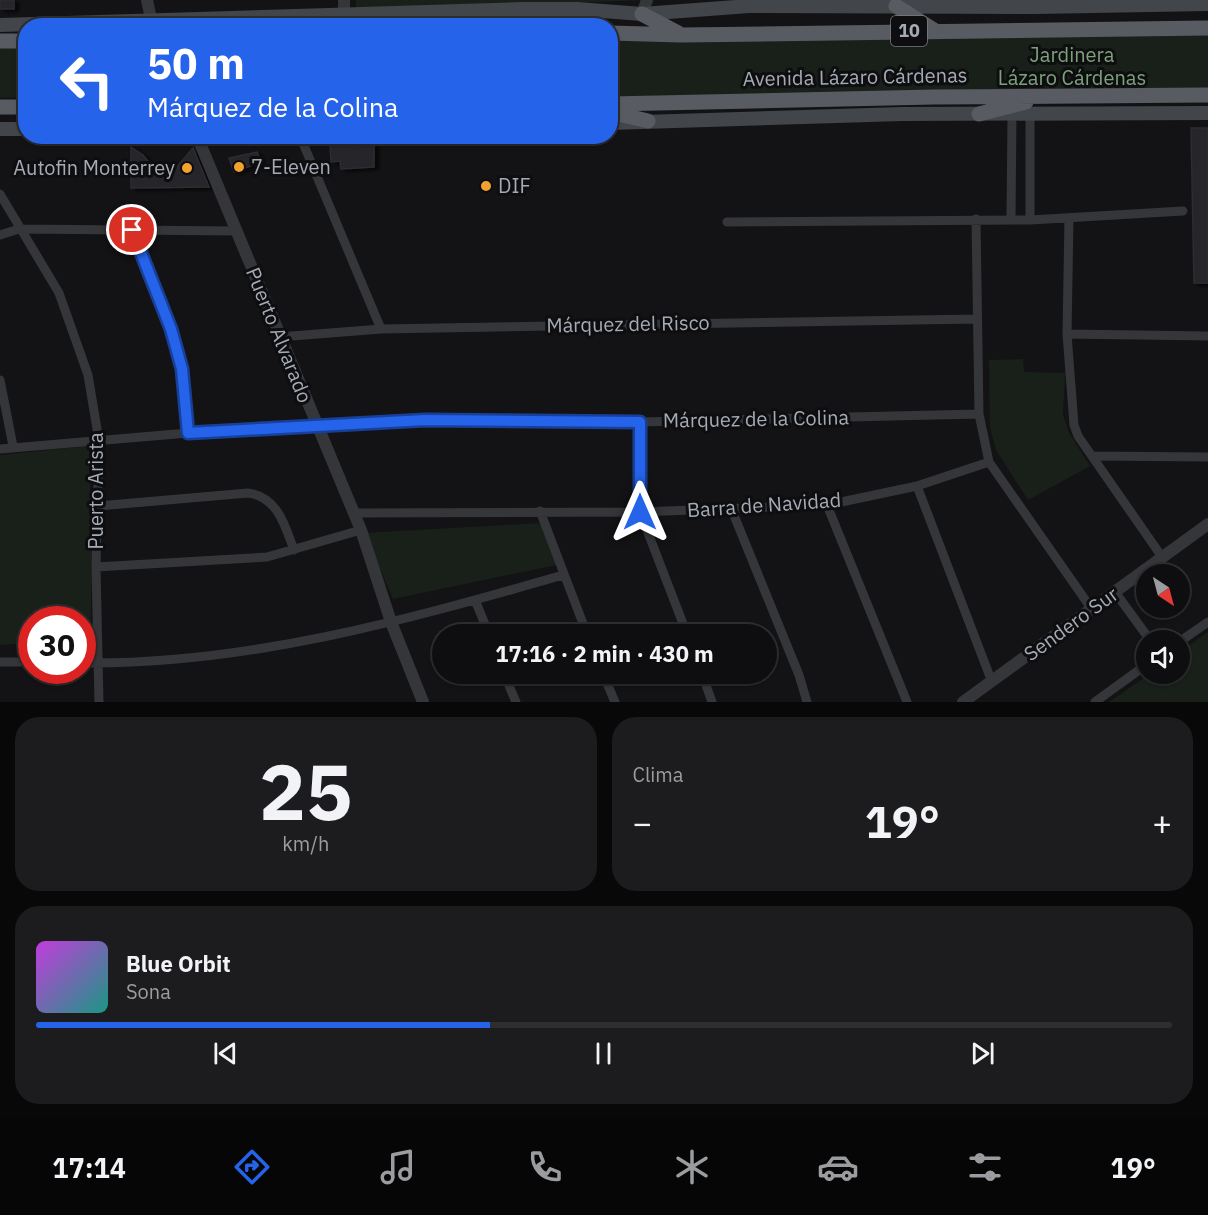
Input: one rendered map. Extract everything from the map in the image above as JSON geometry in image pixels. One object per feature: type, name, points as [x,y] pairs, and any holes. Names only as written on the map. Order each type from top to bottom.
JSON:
[{"type":"highway","points":[[897,6],[934,30]]},
{"type":"highway","points":[[644,7],[681,35]]},
{"type":"highway","name":"10","points":[[618,33],[681,35],[1208,28]]},
{"type":"highway","points":[[0,41],[18,40]]},
{"type":"highway","name":"Avenida Lázaro Cárdenas","points":[[618,104],[1208,95]]},
{"type":"highway","points":[[980,114],[1048,97],[1067,96]]},
{"type":"highway","points":[[1174,96],[1208,104]]},
{"type":"highway","points":[[0,107],[18,107]]},
{"type":"highway","points":[[618,114],[648,121]]},
{"type":"main road","points":[[215,18],[644,7],[897,6],[915,3],[1208,4]]},
{"type":"main road","points":[[0,25],[18,24]]},
{"type":"main road","points":[[618,123],[980,114],[1208,113]]},
{"type":"main road","points":[[0,129],[18,129]]},
{"type":"street","points":[[147,0],[151,18]]},
{"type":"street","points":[[344,0],[344,16]]},
{"type":"street","points":[[1011,218],[1012,114]]},
{"type":"street","points":[[1030,114],[1030,220]]},
{"type":"street","name":"Puerto Alvarado","points":[[200,144],[316,427],[361,530],[391,622],[423,702]]},
{"type":"street","points":[[303,144],[381,328]]},
{"type":"street","name":"Puerto Arista","points":[[0,194],[59,293],[88,375],[99,441],[96,567],[99,702]]},
{"type":"street","points":[[727,222],[1011,218],[1030,220],[1183,212]]},
{"type":"street","points":[[976,219],[979,414],[989,462],[1091,608]]},
{"type":"street","points":[[1069,219],[1067,334],[1072,415],[1078,436],[1162,557]]},
{"type":"street","points":[[0,235],[19,229],[237,231]]},
{"type":"street","points":[[132,230],[171,329],[182,369],[188,433]]},
{"type":"street","name":"Márquez del Risco","points":[[279,337],[381,328],[976,319]]},
{"type":"street","points":[[1067,334],[1208,336]]},
{"type":"street","points":[[0,380],[13,446]]},
{"type":"street","name":"Márquez de la Colina","points":[[0,449],[13,446],[188,433],[425,420],[640,422],[979,414]]},
{"type":"street","points":[[640,422],[640,512],[683,624]]},
{"type":"street","points":[[1092,456],[1208,457]]},
{"type":"street","name":"Barra de Navidad","points":[[354,513],[640,512],[827,505],[917,486],[989,462]]},
{"type":"street","points":[[917,486],[992,682]]},
{"type":"street","points":[[98,506],[248,493],[259,494],[267,498],[278,511],[294,550]]},
{"type":"street","points":[[827,505],[907,702]]},
{"type":"street","points":[[731,508],[799,675],[807,702]]},
{"type":"street","points":[[540,511],[583,624]]},
{"type":"street","name":"Sendero Sur","points":[[963,702],[1208,524]]},
{"type":"street","points":[[96,567],[267,557],[361,530]]},
{"type":"street","points":[[98,663],[255,650],[391,622],[563,575]]},
{"type":"street","points":[[1115,592],[1143,630]]},
{"type":"street","points":[[475,600],[485,624]]},
{"type":"street","points":[[1190,634],[1208,622]]},
{"type":"street","points":[[0,662],[18,662]]},
{"type":"street","points":[[1095,702],[1136,672]]},
{"type":"street","points":[[508,684],[516,702]]},
{"type":"street","points":[[607,684],[615,702]]},
{"type":"street","points":[[706,684],[712,702]]},
{"type":"green space","points":[[356,0],[644,0],[356,12]]},
{"type":"green space","name":"Jardinera Lázaro Cárdenas","points":[[1208,33],[1208,97],[618,99],[618,40]]},
{"type":"green space","points":[[18,42],[18,97],[0,98],[0,43]]},
{"type":"green space","points":[[1023,359],[1024,372],[1065,373],[1063,415],[1069,433],[1090,466],[1028,500],[996,450],[990,428],[989,360]]},
{"type":"green space","points":[[89,446],[92,562],[91,606],[18,606],[18,644],[0,645],[0,455]]},
{"type":"green space","points":[[542,523],[556,565],[393,599],[365,533]]},
{"type":"green space","points":[[1208,632],[1208,702],[1109,702],[1136,684],[1190,684],[1190,645]]},
{"type":"building","points":[[0,0],[14,0],[14,9],[0,9]]},
{"type":"building","points":[[1191,128],[1208,128],[1208,283],[1194,283]]},
{"type":"building","points":[[330,144],[359,146],[359,144],[374,144],[374,167],[341,169],[340,161],[331,162]]},
{"type":"building","name":"Autofin Monterrey","points":[[131,147],[143,155],[153,167],[177,167],[193,148],[209,187],[131,188]]},
{"type":"building","name":"7-Eleven","points":[[257,152],[261,162],[234,172],[229,158]]},
{"type":"place","name":"7-Eleven","points":[[239,167]]},
{"type":"place","name":"Autofin Monterrey","points":[[187,168]]},
{"type":"place","name":"DIF","points":[[486,186]]},
{"type":"route","points":[[132,230],[171,329],[182,369],[188,433],[425,420],[640,422],[640,512]]}]
